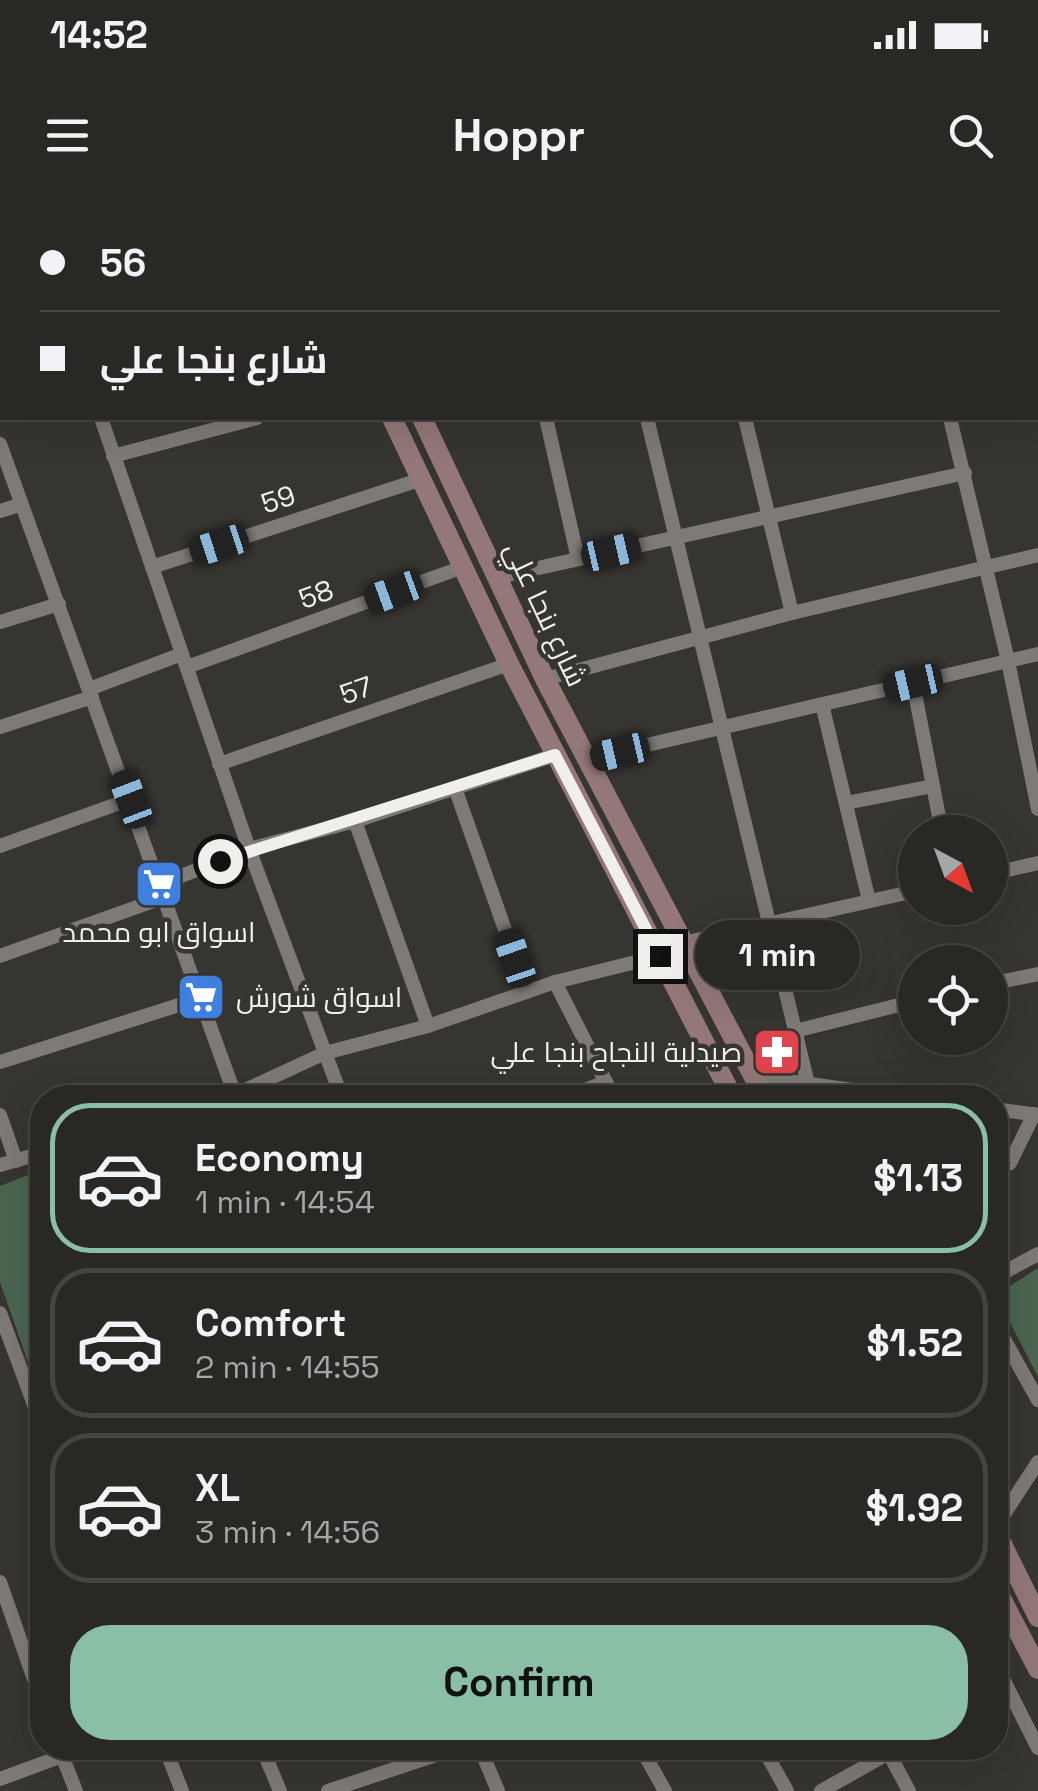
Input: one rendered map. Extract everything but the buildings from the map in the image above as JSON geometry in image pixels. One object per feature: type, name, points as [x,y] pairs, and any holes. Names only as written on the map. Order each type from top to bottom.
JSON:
[{"type":"main road","name":"شارع بنجا علي","points":[[393,420],[509,664],[726,1085]]},
{"type":"main road","name":"شارع بنجا علي","points":[[423,420],[545,679],[758,1085]]},
{"type":"main road","points":[[632,902],[655,888]]},
{"type":"main road","points":[[1008,1556],[1038,1617]]},
{"type":"main road","points":[[1008,1590],[1023,1587]]},
{"type":"main road","points":[[1008,1611],[1038,1669]]},
{"type":"street","points":[[102,420],[249,849],[337,1085]]},
{"type":"street","points":[[113,456],[249,420]]},
{"type":"street","points":[[546,420],[578,559]]},
{"type":"street","points":[[647,420],[808,1084]]},
{"type":"street","points":[[746,420],[792,613]]},
{"type":"street","points":[[951,420],[987,567],[1038,809]]},
{"type":"street","points":[[0,444],[131,799],[230,1085]]},
{"type":"street","points":[[498,578],[965,473]]},
{"type":"street","name":"59","points":[[152,566],[420,480]]},
{"type":"street","points":[[0,512],[20,505]]},
{"type":"street","points":[[545,679],[699,636],[1038,555]]},
{"type":"street","name":"58","points":[[0,726],[462,567]]},
{"type":"street","points":[[0,622],[59,604]]},
{"type":"street","points":[[587,760],[1038,654]]},
{"type":"street","name":"57","points":[[219,764],[509,664]]},
{"type":"street","points":[[913,683],[939,815]]},
{"type":"street","points":[[822,704],[869,901]]},
{"type":"street","points":[[0,956],[163,891],[249,849],[355,820],[555,755]]},
{"type":"street","points":[[846,803],[933,786]]},
{"type":"street","points":[[456,788],[526,992]]},
{"type":"street","points":[[0,846],[131,799]]},
{"type":"street","points":[[355,820],[428,1026]]},
{"type":"street","points":[[1008,870],[1038,863]]},
{"type":"street","points":[[683,943],[898,895]]},
{"type":"street","points":[[259,1085],[325,1053],[428,1026],[556,982],[660,956]]},
{"type":"street","points":[[1008,980],[1038,974]]},
{"type":"street","points":[[556,982],[608,1085]]},
{"type":"street","points":[[0,1062],[201,998]]},
{"type":"street","points":[[795,1031],[898,1005]]},
{"type":"street","points":[[754,1076],[815,1085]]},
{"type":"street","points":[[598,1085],[606,1082]]},
{"type":"street","points":[[1008,1111],[1036,1114],[1008,1165]]},
{"type":"street","points":[[0,1115],[16,1160]]},
{"type":"street","points":[[0,1165],[30,1156]]},
{"type":"street","points":[[1008,1270],[1038,1254]]},
{"type":"street","points":[[0,1313],[30,1394]]},
{"type":"street","points":[[1008,1346],[1038,1400]]},
{"type":"street","points":[[1008,1509],[1038,1462]]},
{"type":"street","points":[[0,1582],[30,1668]]},
{"type":"street","points":[[1008,1701],[1038,1748]]},
{"type":"street","points":[[0,1779],[42,1760]]},
{"type":"street","points":[[63,1760],[76,1791]]},
{"type":"street","points":[[170,1760],[182,1791]]},
{"type":"street","points":[[267,1760],[280,1791]]},
{"type":"street","points":[[328,1791],[421,1760]]},
{"type":"street","points":[[485,1760],[498,1791]]},
{"type":"street","points":[[648,1760],[665,1791]]},
{"type":"street","points":[[770,1760],[787,1791]]},
{"type":"street","points":[[821,1791],[873,1760]]},
{"type":"street","points":[[896,1760],[910,1791]]},
{"type":"green space","points":[[30,1174],[30,1368],[0,1282],[0,1186]]},
{"type":"green space","points":[[1038,1268],[1038,1377],[1008,1318],[1008,1287]]},
{"type":"place","name":"اسواق ابو محمد","points":[[159,884]]},
{"type":"place","name":"اسواق شورش","points":[[201,997]]},
{"type":"place","name":"صيدلية النجاح بنجا علي","points":[[777,1052]]},
{"type":"route","points":[[220,861],[555,755],[660,956]]}]
